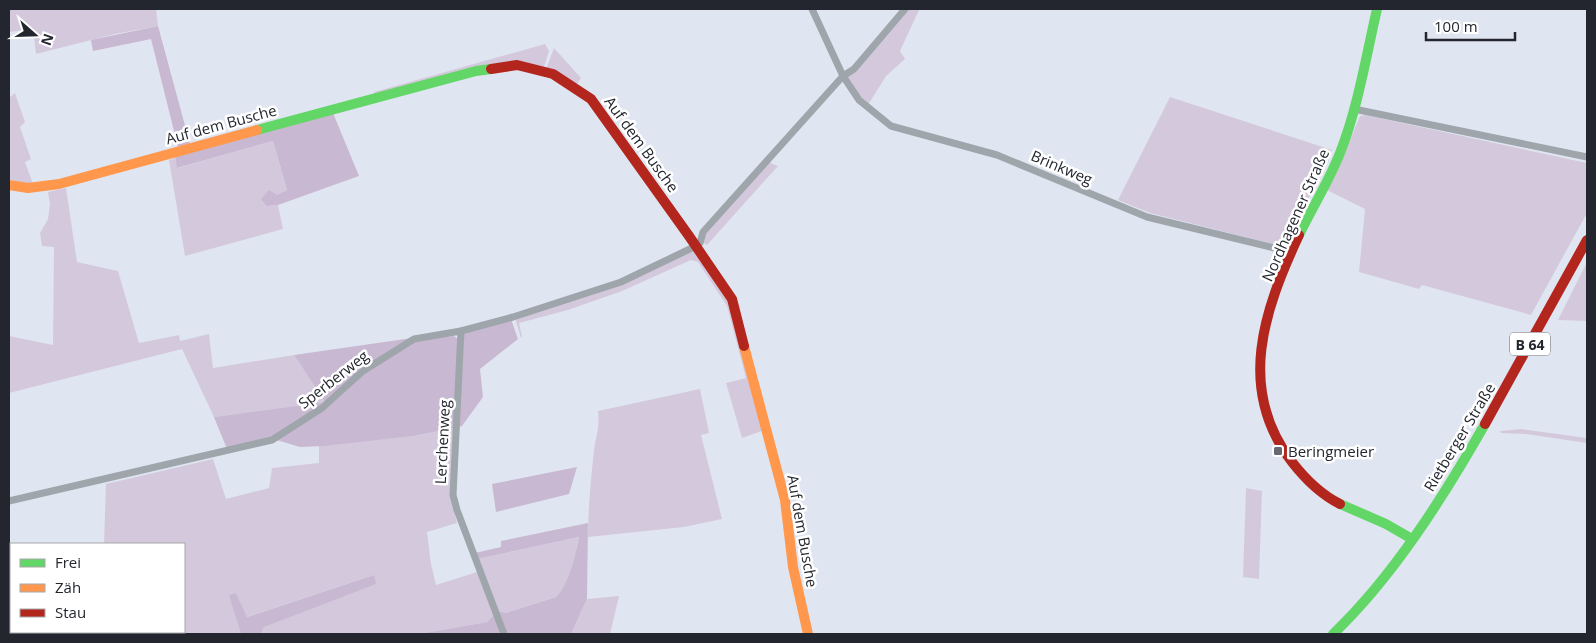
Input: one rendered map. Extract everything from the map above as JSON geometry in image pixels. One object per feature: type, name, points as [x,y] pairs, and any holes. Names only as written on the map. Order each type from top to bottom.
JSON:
[{"type":"street","name":"Brinkweg","points":[[812,9],[843,76],[859,100],[891,126],[997,155],[1148,217],[1291,252]]},
{"type":"street","points":[[696,246],[700,243],[703,232],[843,76],[854,69],[905,9]]},
{"type":"street","name":"Nordhagener Straße","points":[[1377,9],[1354,108],[1338,155],[1291,252],[1265,321],[1259,359],[1259,373],[1265,410],[1274,436],[1288,458],[1309,482],[1328,497],[1412,539]]},
{"type":"street","name":"Auf dem Busche","points":[[9,185],[33,189],[59,184],[476,71],[517,66],[554,74],[592,99],[732,299],[785,500],[793,567],[808,634]]},
{"type":"street","points":[[1354,108],[1587,157]]},
{"type":"street","points":[[689,236],[703,232]]},
{"type":"street","name":"Rietberger Straße","points":[[1334,634],[1376,587],[1412,539],[1472,448],[1587,240]]},
{"type":"street","name":"Sperberweg","points":[[9,501],[272,440],[322,408],[363,371],[414,339],[461,332],[621,282],[696,246]]},
{"type":"street","name":"Lerchenweg","points":[[461,332],[453,495],[504,634]]},
{"type":"shaded area","points":[[9,9],[156,9],[158,26],[115,34],[36,54],[33,29],[9,32]]},
{"type":"shaded area","points":[[907,9],[921,9],[900,51],[905,59],[886,76],[868,105],[860,98],[847,78]]},
{"type":"shaded area","points":[[158,26],[190,144],[178,147],[151,39],[93,51],[91,40]]},
{"type":"shaded area","points":[[545,44],[549,51],[544,67],[517,63],[375,95],[374,92]]},
{"type":"shaded area","points":[[554,48],[581,78],[577,84],[546,69]]},
{"type":"shaded area","points":[[15,93],[25,122],[20,127],[31,159],[25,162],[33,184],[23,184],[9,179],[9,98]]},
{"type":"shaded area","points":[[1170,97],[1332,150],[1285,247],[1150,213],[1118,200]]},
{"type":"shaded area","points":[[333,113],[359,176],[278,205],[267,206],[261,199],[269,190],[277,195],[287,190],[273,141],[177,168],[175,156]]},
{"type":"shaded area","points":[[1365,115],[1587,163],[1587,213],[1531,315],[1422,285],[1419,289],[1359,272],[1365,209],[1327,190],[1360,116]]},
{"type":"shaded area","points":[[273,141],[287,190],[277,195],[267,206],[278,205],[283,229],[185,256],[169,160],[175,158],[178,168]]},
{"type":"shaded area","points":[[768,162],[778,166],[707,245],[702,242],[705,234]]},
{"type":"shaded area","points":[[66,188],[77,262],[118,271],[139,343],[179,335],[180,341],[209,334],[213,368],[294,355],[325,402],[214,417],[182,349],[9,393],[9,336],[53,345],[54,247],[42,246],[40,233],[48,219],[50,204],[48,192]]},
{"type":"shaded area","points":[[694,249],[730,302],[765,430],[742,438],[726,383],[746,378],[727,306],[698,262],[691,260],[622,291],[568,310],[519,323],[521,338],[515,318],[564,303]]},
{"type":"shaded area","points":[[1587,262],[1587,321],[1558,320]]},
{"type":"shaded area","points":[[511,319],[518,339],[480,369],[483,397],[462,426],[459,427],[464,333]]},
{"type":"shaded area","points":[[454,336],[458,339],[454,428],[414,436],[324,446],[300,447],[270,438],[227,449],[214,417],[325,402],[294,355],[412,338],[414,340]]},
{"type":"shaded area","points":[[700,389],[709,433],[701,435],[722,519],[684,527],[588,537],[598,411]]},
{"type":"shaded area","points":[[454,428],[450,494],[457,523],[427,532],[431,564],[436,585],[477,572],[495,615],[487,622],[419,634],[261,634],[264,627],[374,575],[246,617],[236,593],[230,595],[241,634],[99,634],[185,633],[185,543],[104,543],[106,484],[213,459],[226,499],[269,488],[272,468],[319,463],[319,446],[414,436]]},
{"type":"shaded area","points":[[1521,429],[1587,438],[1587,443],[1526,434],[1501,433],[1500,431]]},
{"type":"shaded area","points":[[577,467],[569,494],[496,512],[492,484]]},
{"type":"shaded area","points":[[1246,488],[1262,491],[1259,579],[1243,577]]},
{"type":"shaded area","points":[[588,523],[587,599],[571,634],[419,634],[487,622],[498,611],[506,613],[556,597],[568,578],[579,537],[477,559],[475,553],[501,547],[501,541]]},
{"type":"shaded area","points":[[579,537],[565,586],[556,597],[506,613],[498,611],[477,559]]},
{"type":"shaded area","points":[[374,575],[376,584],[264,627],[261,634],[241,634],[229,595],[236,593],[247,617]]},
{"type":"shaded area","points":[[619,596],[610,634],[571,634],[587,599]]},
{"type":"traffic: fast","points":[[1299,235],[1331,174],[1346,136],[1361,82],[1377,9]]},
{"type":"traffic: fast","points":[[257,130],[476,71],[491,69]]},
{"type":"traffic: fast","points":[[1333,634],[1376,587],[1416,535],[1485,424]]},
{"type":"traffic: fast","points":[[1340,504],[1386,524],[1412,539]]},
{"type":"traffic: slow","points":[[9,185],[28,188],[59,184],[257,130]]},
{"type":"traffic: slow","points":[[744,346],[785,500],[793,567],[808,634]]},
{"type":"traffic: jam","points":[[491,69],[517,65],[553,74],[591,99],[732,299],[744,346]]},
{"type":"traffic: jam","points":[[1299,235],[1275,292],[1267,321],[1261,349],[1260,378],[1265,406],[1275,434],[1292,462],[1314,486],[1340,504]]},
{"type":"traffic: jam","points":[[1485,424],[1587,240]]},
{"type":"place","name":"Beringmeier","points":[[1278,451]]}]
